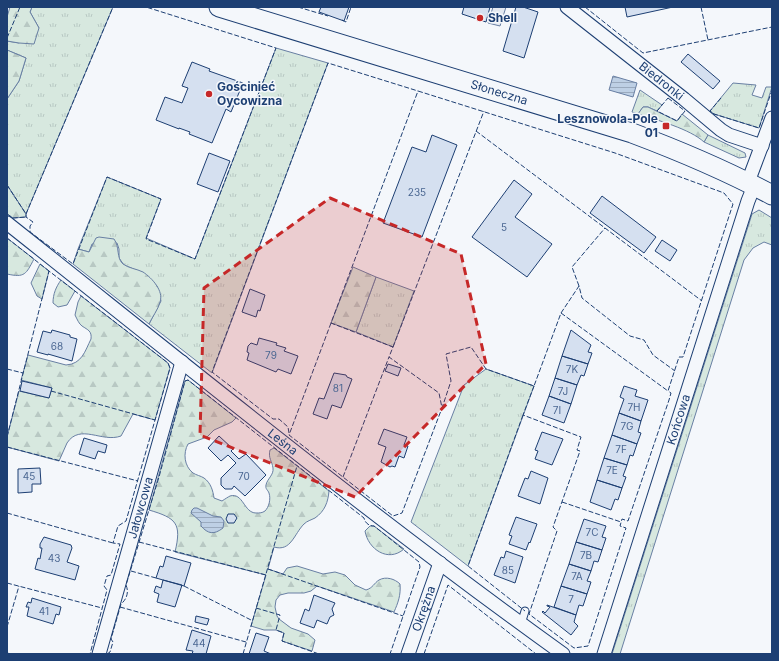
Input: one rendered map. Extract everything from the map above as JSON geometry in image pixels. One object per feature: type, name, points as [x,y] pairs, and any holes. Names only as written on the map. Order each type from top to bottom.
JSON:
[{"type":"main road","name":"Słoneczna","points":[[219,7],[614,128],[674,149],[772,195]]},
{"type":"street","name":"Biedronki","points":[[567,7],[721,130],[729,135],[762,146]]},
{"type":"street","name":"Końcowa","points":[[604,654],[746,208],[751,184],[772,118]]},
{"type":"street","name":"Leśna","points":[[7,223],[360,503],[563,654]]},
{"type":"street","name":"Jałowcowa","points":[[99,654],[182,362]]},
{"type":"street","name":"Okrężna","points":[[408,654],[440,562]]},
{"type":"lane","points":[[521,624],[525,611]]},
{"type":"highlighted area","points":[[330,198],[461,254],[486,364],[355,497],[200,435],[204,288]]},
{"type":"green space","points":[[10,7],[32,7],[30,12],[39,28],[34,44],[7,41],[7,17]]},
{"type":"green space","points":[[32,7],[113,7],[26,214],[7,185],[7,99],[19,81],[26,58],[7,50],[7,41],[19,43],[39,28],[30,12]]},
{"type":"green space","points":[[276,48],[328,63],[212,373],[149,324],[161,301],[157,286],[143,273],[124,265],[119,258],[117,243],[92,244],[89,252],[78,249],[107,177],[161,199],[146,238],[195,259]]},
{"type":"green space","points":[[7,50],[26,58],[19,81],[7,99]]},
{"type":"green space","points":[[733,83],[756,85],[752,95],[762,98],[766,87],[772,87],[759,128],[714,114],[710,111]]},
{"type":"green space","points":[[640,90],[662,105],[657,111],[648,107],[643,107],[638,114],[632,112]]},
{"type":"green space","points":[[643,107],[648,107],[677,121],[682,114],[708,135],[704,142],[698,137],[682,129],[638,114]]},
{"type":"green space","points":[[708,135],[745,153],[746,157],[739,158],[704,142]]},
{"type":"green space","points":[[7,185],[26,214],[26,217],[13,218],[7,214]]},
{"type":"green space","points":[[759,210],[772,218],[772,245],[764,242],[753,248],[744,260],[620,654],[612,654],[752,214]]},
{"type":"green space","points":[[7,238],[34,259],[24,274],[7,274]]},
{"type":"green space","points":[[96,238],[114,239],[121,262],[127,267],[143,272],[159,289],[161,298],[160,302],[149,324],[73,264],[78,249],[89,252]]},
{"type":"green space","points":[[40,264],[49,271],[42,299],[37,296],[31,283]]},
{"type":"green space","points":[[353,267],[376,277],[356,332],[331,323]]},
{"type":"green space","points":[[376,277],[414,291],[393,347],[356,332]]},
{"type":"green space","points":[[61,280],[75,291],[67,305],[58,307],[53,303],[53,300],[55,291]]},
{"type":"green space","points":[[81,296],[168,363],[170,368],[155,420],[133,414],[121,436],[106,437],[78,434],[72,437],[67,443],[59,461],[7,447],[7,437],[19,391],[49,398],[52,388],[21,380],[28,355],[66,365],[76,362],[87,348],[91,339],[91,334],[80,324],[75,315]]},
{"type":"green space","points":[[486,369],[534,386],[468,566],[411,522],[464,385]]},
{"type":"green space","points":[[188,380],[236,418],[232,422],[214,430],[207,437],[188,444],[185,451],[185,459],[188,467],[193,473],[204,478],[208,482],[214,498],[222,501],[230,496],[238,497],[252,512],[260,513],[265,511],[270,500],[266,485],[273,470],[270,450],[274,448],[329,491],[328,499],[321,512],[315,518],[304,524],[288,545],[280,548],[274,547],[268,569],[283,574],[287,568],[297,566],[323,574],[335,572],[345,575],[355,585],[366,590],[377,581],[387,578],[393,579],[400,584],[399,599],[394,612],[317,586],[311,591],[304,593],[288,593],[280,595],[276,600],[275,607],[277,616],[291,628],[308,634],[315,640],[312,651],[282,641],[284,633],[276,630],[264,630],[251,626],[266,575],[175,552],[178,534],[175,523],[165,516],[149,510],[185,381]]},
{"type":"green space","points":[[370,526],[374,526],[404,549],[392,555],[385,554],[374,548],[367,538],[365,531]]},
{"type":"shaded area","points":[[493,7],[506,7],[500,26],[488,23]]},
{"type":"water","points":[[613,76],[637,83],[633,97],[609,90]]},
{"type":"water","points":[[194,508],[213,516],[221,517],[224,521],[223,528],[214,533],[206,531],[201,526],[201,522],[191,513]]},
{"type":"building","points":[[321,7],[349,7],[344,21],[319,12]]},
{"type":"building","name":"Shell","points":[[464,7],[490,7],[486,22],[462,14]]},
{"type":"building","points":[[516,7],[523,7],[538,12],[524,58],[503,51]]},
{"type":"building","points":[[625,7],[673,7],[627,17]]},
{"type":"building","points":[[688,54],[720,81],[713,89],[681,62]]},
{"type":"building","points":[[192,62],[210,69],[209,71],[243,83],[231,112],[226,109],[212,143],[189,134],[190,132],[156,120],[165,97],[182,103],[188,88],[182,86]]},
{"type":"building","points":[[432,135],[457,145],[422,237],[383,223],[412,147],[426,152]]},
{"type":"building","points":[[209,153],[230,161],[218,192],[197,184]]},
{"type":"building","points":[[514,180],[532,194],[515,217],[552,244],[527,277],[472,237]]},
{"type":"building","points":[[602,196],[656,237],[644,253],[590,213]]},
{"type":"building","points":[[662,240],[677,250],[670,261],[655,251]]},
{"type":"building","points":[[250,289],[265,295],[260,311],[258,310],[256,317],[242,312]]},
{"type":"building","points":[[52,330],[70,335],[70,337],[77,339],[72,361],[37,352],[43,331],[51,333]]},
{"type":"building","points":[[571,330],[591,345],[588,352],[592,353],[588,364],[562,356]]},
{"type":"building","points":[[259,338],[277,343],[276,345],[286,348],[284,351],[298,356],[291,374],[278,369],[276,372],[247,360],[249,353],[247,352],[248,346],[251,343],[257,345]]},
{"type":"building","points":[[562,356],[588,364],[584,376],[581,375],[577,385],[555,378]]},
{"type":"building","points":[[388,364],[401,368],[398,376],[385,371]]},
{"type":"building","points":[[334,373],[346,375],[352,379],[341,408],[332,405],[327,419],[313,414],[319,398],[324,399]]},
{"type":"building","points":[[555,378],[577,385],[571,404],[549,396]]},
{"type":"building","points":[[22,381],[52,388],[49,398],[20,391]]},
{"type":"building","points":[[624,386],[637,390],[635,396],[648,400],[641,421],[619,413],[624,399],[620,397]]},
{"type":"building","points":[[549,396],[571,404],[564,423],[542,415]]},
{"type":"building","points":[[619,413],[641,421],[638,432],[641,433],[637,444],[612,435]]},
{"type":"building","points":[[384,429],[407,437],[404,445],[408,446],[404,458],[399,456],[395,467],[390,467],[381,462],[386,447],[378,444]]},
{"type":"building","points":[[542,432],[563,439],[552,465],[535,459],[538,451],[535,450]]},
{"type":"building","points":[[612,435],[637,444],[633,456],[630,455],[627,465],[604,458]]},
{"type":"building","points":[[219,436],[233,449],[231,451],[239,459],[246,454],[266,475],[245,496],[234,486],[232,489],[225,489],[221,485],[221,478],[236,463],[228,455],[221,461],[208,448]]},
{"type":"building","points":[[84,438],[107,445],[105,453],[98,451],[95,459],[79,454]]},
{"type":"building","points":[[604,458],[627,465],[623,476],[626,477],[622,488],[597,480]]},
{"type":"building","points":[[40,468],[41,484],[32,484],[32,492],[18,493],[18,469]]},
{"type":"building","points":[[531,471],[548,478],[540,504],[518,496],[525,478],[528,479]]},
{"type":"building","points":[[597,480],[622,488],[618,500],[615,499],[611,510],[590,502]]},
{"type":"building","points":[[228,514],[234,514],[237,518],[234,523],[228,523],[226,519]]},
{"type":"building","points":[[516,517],[537,524],[526,550],[509,544],[512,536],[509,535]]},
{"type":"building","points":[[584,519],[606,526],[602,537],[606,538],[602,550],[576,542]]},
{"type":"building","points":[[44,537],[71,545],[72,548],[67,562],[79,566],[75,580],[35,569],[38,558],[40,559],[42,548],[40,548],[40,544]]},
{"type":"building","points":[[576,542],[602,550],[598,562],[594,561],[591,571],[569,564]]},
{"type":"building","points":[[506,551],[523,557],[515,583],[494,575],[501,557],[504,558]]},
{"type":"building","points":[[166,556],[191,563],[184,586],[156,578],[160,566],[163,567]]},
{"type":"building","points":[[569,564],[591,571],[587,581],[591,582],[587,594],[561,586]]},
{"type":"building","points":[[163,580],[182,585],[175,607],[157,602],[159,594],[154,592],[156,586],[161,588]]},
{"type":"building","points":[[561,586],[587,594],[583,606],[579,605],[576,615],[554,607]]},
{"type":"building","points":[[314,595],[335,603],[332,609],[334,615],[330,617],[327,624],[317,620],[314,628],[300,623],[305,609],[309,611]]},
{"type":"building","points":[[32,598],[61,607],[59,615],[56,614],[53,624],[27,616],[29,607],[26,607],[28,602],[31,603]]},
{"type":"building","points":[[547,605],[576,615],[574,622],[578,626],[571,635],[542,612],[543,611],[545,613],[550,607]]},
{"type":"building","points":[[196,616],[209,619],[207,625],[195,622]]},
{"type":"building","points":[[192,630],[211,636],[206,654],[192,654],[193,651],[186,650]]},
{"type":"building","points":[[256,633],[269,637],[264,651],[271,654],[249,654]]},
{"type":"fence","points":[[7,38],[20,7]]},
{"type":"fence","points":[[26,214],[113,7]]},
{"type":"fence","points":[[7,185],[26,214],[26,217],[33,222],[30,226],[30,232],[73,264],[107,177],[161,199],[146,239],[195,259],[276,48],[146,7]]},
{"type":"fence","points":[[298,7],[328,16]]},
{"type":"fence","points":[[342,20],[346,22],[351,7]]},
{"type":"fence","points":[[585,7],[643,53],[772,27]]},
{"type":"fence","points":[[701,7],[708,40]]},
{"type":"fence","points":[[289,433],[288,427],[279,419],[273,419],[212,372],[328,63],[418,91]]},
{"type":"fence","points":[[418,91],[615,153],[724,193],[733,204],[683,357],[679,357],[668,391],[561,313],[534,386],[486,369],[471,347],[446,354],[451,381],[442,408],[439,393],[389,357],[393,347],[331,323],[418,91]]},
{"type":"fence","points":[[721,98],[710,111],[714,114],[759,128],[771,93]]},
{"type":"fence","points":[[668,98],[685,111],[677,121],[657,111],[668,98]]},
{"type":"fence","points":[[393,347],[484,111]]},
{"type":"fence","points":[[476,131],[702,301]]},
{"type":"fence","points":[[7,214],[13,218],[26,217]]},
{"type":"fence","points":[[579,286],[572,267],[605,228]]},
{"type":"fence","points":[[7,238],[49,271]]},
{"type":"fence","points":[[7,437],[49,271],[168,363],[170,368],[126,521],[118,526],[113,543],[120,544],[111,575],[107,576],[104,586],[107,590],[90,654]]},
{"type":"fence","points":[[561,313],[579,286],[582,298],[630,336],[644,340],[653,355],[675,371]]},
{"type":"fence","points":[[331,323],[289,435],[393,516],[402,513],[442,408]]},
{"type":"fence","points":[[343,477],[389,357]]},
{"type":"fence","points":[[7,369],[23,373]]},
{"type":"fence","points":[[107,654],[110,652],[113,642],[111,639],[121,604],[127,595],[126,585],[159,477],[185,381],[188,380],[364,518],[368,524],[374,526],[419,562],[420,567],[390,654]]},
{"type":"fence","points":[[534,386],[523,415],[581,437],[577,450],[580,451],[553,527],[557,531],[529,614],[574,648],[588,646],[626,528],[620,526],[622,519],[628,521],[669,400],[671,393],[668,391]]},
{"type":"fence","points":[[51,391],[155,420]]},
{"type":"fence","points":[[523,415],[468,566],[525,611]]},
{"type":"fence","points":[[7,447],[138,481]]},
{"type":"fence","points":[[243,654],[297,466]]},
{"type":"fence","points":[[562,502],[621,522]]},
{"type":"fence","points":[[7,513],[113,543]]},
{"type":"fence","points":[[139,542],[266,575]]},
{"type":"fence","points":[[268,569],[403,616]]},
{"type":"fence","points":[[131,571],[156,578]]},
{"type":"fence","points":[[7,583],[102,608]]},
{"type":"fence","points":[[424,654],[448,585],[536,654]]},
{"type":"fence","points":[[7,627],[19,586]]},
{"type":"fence","points":[[184,586],[253,621]]},
{"type":"fence","points":[[120,607],[246,642]]},
{"type":"fence","points":[[256,608],[280,615],[276,630],[284,633],[282,641],[319,654]]},
{"type":"fence","points":[[7,653],[11,654]]},
{"type":"place","name":"Shell","points":[[480,18]]},
{"type":"place","name":"Gościnieć Oycowizna","points":[[209,94]]},
{"type":"place","name":"Lesznowola-Pole 01","points":[[666,126]]}]
